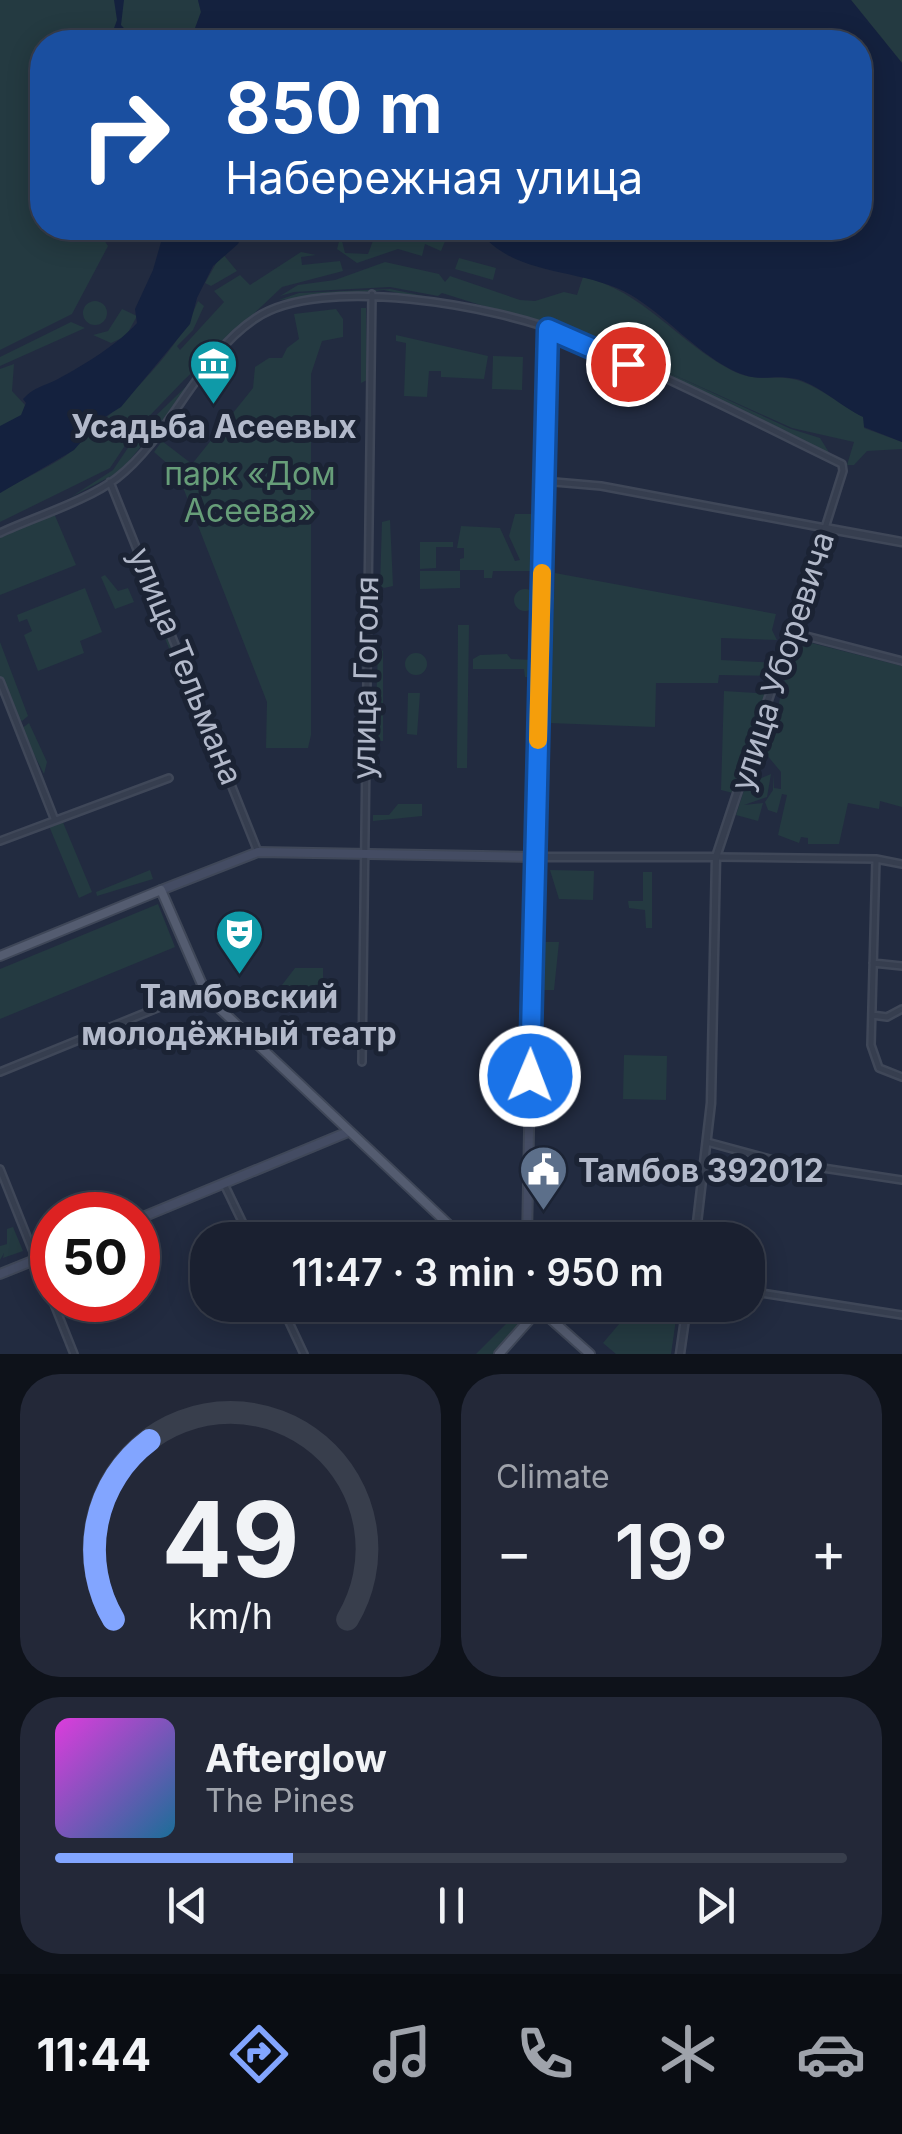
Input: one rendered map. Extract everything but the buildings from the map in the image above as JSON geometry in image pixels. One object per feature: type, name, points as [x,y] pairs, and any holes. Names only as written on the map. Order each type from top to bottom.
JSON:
[{"type":"main road","points":[[0,956],[258,852],[534,857],[527,1222]]},
{"type":"main road","points":[[161,890],[204,989],[446,1222]]},
{"type":"main road","points":[[160,1210],[348,1132]]},
{"type":"main road","points":[[0,1274],[30,1262]]},
{"type":"main road","points":[[499,1354],[528,1322]]},
{"type":"main road","points":[[553,1322],[590,1354]]},
{"type":"street","points":[[0,534],[110,482],[220,352],[256,317],[287,304],[372,294],[548,329],[534,857],[876,859],[902,864]]},
{"type":"street","name":"улица Гоголя","points":[[362,1062],[372,294]]},
{"type":"street","name":"улица Уборевича","points":[[548,329],[842,464],[843,478],[788,631],[716,857],[707,1142],[697,1222]]},
{"type":"street","points":[[544,481],[601,486],[902,542]]},
{"type":"street","name":"улица Тельмана","points":[[110,482],[258,852]]},
{"type":"street","points":[[788,631],[902,660]]},
{"type":"street","points":[[0,681],[54,818]]},
{"type":"street","points":[[0,840],[169,778]]},
{"type":"street","points":[[876,859],[871,1045],[877,1066],[902,1077]]},
{"type":"street","points":[[872,963],[902,966]]},
{"type":"street","points":[[0,1072],[204,989]]},
{"type":"street","points":[[872,1014],[887,1017],[902,1009]]},
{"type":"street","points":[[707,1142],[777,1160],[902,1180]]},
{"type":"street","points":[[0,1169],[30,1245]]},
{"type":"street","points":[[224,1184],[242,1222]]},
{"type":"street","points":[[765,1294],[902,1315]]},
{"type":"street","points":[[61,1322],[74,1354]]},
{"type":"street","points":[[290,1322],[304,1354]]},
{"type":"street","points":[[680,1354],[685,1322]]},
{"type":"green space","points":[[0,0],[198,0],[201,12],[194,30],[30,30],[30,240],[104,240],[108,246],[72,314],[0,350]]},
{"type":"green space","points":[[851,0],[902,0],[902,63]]},
{"type":"green space","points":[[339,240],[345,253],[368,254],[373,240],[446,240],[441,251],[425,244],[422,256],[398,249],[357,263],[337,249]]},
{"type":"green space","points":[[301,252],[316,255],[301,257],[302,265],[340,261],[343,271],[282,287],[134,432],[110,468],[0,522],[0,493],[68,454],[109,415],[160,362],[198,301],[204,306],[193,330],[177,346],[180,350],[224,302],[214,291],[240,275],[250,285]]},
{"type":"green space","points":[[222,253],[237,271],[211,286],[205,283]]},
{"type":"green space","points":[[459,258],[496,268],[493,280],[455,269]]},
{"type":"green space","points":[[385,262],[439,274],[445,282],[450,276],[520,300],[535,301],[564,292],[577,295],[583,277],[604,284],[642,305],[731,370],[805,383],[864,417],[864,428],[902,442],[902,449],[867,451],[854,465],[847,465],[854,442],[792,428],[650,364],[791,429],[820,438],[830,454],[557,327],[384,290],[279,300],[299,293],[390,289],[506,313],[442,293],[438,296],[390,287],[294,292],[280,296],[298,285],[335,280]]},
{"type":"green space","points":[[95,301],[104,304],[104,322],[95,325],[86,322],[83,313],[86,304]]},
{"type":"green space","points":[[361,308],[366,308],[367,380],[361,383]]},
{"type":"green space","points":[[122,309],[137,316],[126,336],[111,343],[93,335],[108,331]]},
{"type":"green space","name":"парк «Дом Асеева»","points":[[336,309],[343,319],[343,337],[322,341],[311,374],[311,735],[308,748],[266,748],[267,702],[177,472],[154,452],[162,441],[192,464],[253,388],[255,367],[269,358],[282,358],[299,339],[294,314]]},
{"type":"green space","points":[[71,322],[85,328],[0,366],[0,357]]},
{"type":"green space","points":[[396,335],[488,356],[484,379],[441,377],[441,371],[429,371],[427,397],[404,396],[406,343],[396,341]]},
{"type":"green space","points":[[493,356],[523,357],[522,390],[492,389]]},
{"type":"green space","points":[[14,364],[12,391],[25,405],[22,416],[0,427],[0,369]]},
{"type":"green space","points":[[202,371],[121,471],[71,497],[113,470],[138,433]]},
{"type":"green space","points":[[53,511],[76,565],[0,595],[0,536]]},
{"type":"green space","points":[[515,514],[535,514],[533,571],[493,571],[492,578],[484,578],[484,570],[460,570],[460,559],[464,558],[464,548],[457,548],[461,526],[500,528],[515,561],[520,560],[509,536]]},
{"type":"green space","points":[[390,520],[393,586],[384,588],[380,586],[382,522]]},
{"type":"green space","points":[[420,542],[453,542],[453,547],[436,547],[436,568],[420,569]]},
{"type":"green space","points":[[420,571],[460,571],[460,588],[420,589]]},
{"type":"green space","points":[[555,573],[776,614],[772,630],[777,640],[721,638],[721,660],[776,663],[772,676],[719,675],[718,683],[656,683],[655,727],[549,723]]},
{"type":"green space","points":[[105,575],[118,591],[128,588],[134,602],[115,609],[101,577]]},
{"type":"green space","points":[[85,588],[102,632],[80,641],[84,653],[38,671],[24,635],[32,631],[27,619],[19,622],[17,615]]},
{"type":"green space","points":[[525,589],[533,592],[533,608],[525,611],[517,608],[514,600],[517,592]]},
{"type":"green space","points":[[156,595],[173,639],[170,645],[202,721],[199,722],[149,599]]},
{"type":"green space","points":[[458,625],[469,625],[467,768],[457,768]]},
{"type":"green space","points":[[800,640],[902,666],[902,807],[880,801],[879,809],[848,803],[839,844],[808,844],[808,838],[801,837],[799,843],[778,835],[787,795],[782,794],[777,813],[768,810],[765,802],[773,790],[773,774],[774,788],[781,789],[781,772],[766,754],[794,643]]},
{"type":"green space","points":[[0,642],[28,716],[22,721],[16,718],[0,678]]},
{"type":"green space","points":[[378,648],[383,651],[383,741],[375,741]]},
{"type":"green space","points":[[416,653],[424,656],[424,672],[416,675],[408,672],[405,664],[408,656]]},
{"type":"green space","points":[[507,654],[511,659],[534,660],[534,677],[525,677],[524,669],[473,669],[473,659],[480,655]]},
{"type":"green space","points":[[724,691],[771,694],[737,794],[721,790]]},
{"type":"green space","points":[[408,693],[420,693],[417,735],[407,734]]},
{"type":"green space","points":[[29,723],[47,762],[44,774],[21,729]]},
{"type":"green space","points":[[771,774],[767,797],[744,805],[763,803],[758,821],[736,815],[746,784],[751,789],[754,781]]},
{"type":"green space","points":[[398,804],[422,804],[422,816],[373,821],[373,815],[389,815]]},
{"type":"green space","points":[[62,820],[92,892],[79,898],[49,826]]},
{"type":"green space","points":[[150,870],[153,879],[97,896],[96,892]]},
{"type":"green space","points":[[550,870],[594,871],[593,900],[559,899]]},
{"type":"green space","points":[[643,872],[652,872],[652,928],[646,928],[645,910],[629,908],[628,901],[643,901]]},
{"type":"green space","points":[[158,904],[175,947],[0,1019],[0,969]]},
{"type":"green space","points":[[544,942],[559,942],[554,990],[543,990]]},
{"type":"green space","points":[[295,968],[323,968],[323,984],[315,985],[323,986],[323,1002],[289,1001],[282,985]]},
{"type":"green space","points":[[624,1055],[667,1056],[666,1100],[623,1099]]},
{"type":"green space","points":[[13,1227],[23,1251],[3,1258],[4,1253],[0,1260],[0,1246],[7,1244],[7,1229]]},
{"type":"green space","points":[[508,1322],[518,1322],[493,1354],[476,1354]]},
{"type":"green space","points":[[621,1322],[676,1322],[671,1354],[616,1354],[603,1343]]},
{"type":"water","points":[[114,0],[124,0],[121,25],[126,30],[113,30],[117,20]]},
{"type":"water","points":[[198,0],[851,0],[902,63],[902,442],[864,427],[863,417],[805,382],[758,378],[730,369],[631,295],[612,286],[529,264],[488,240],[872,240],[872,30],[194,30],[201,12]]},
{"type":"water","points":[[162,240],[240,240],[213,266],[197,298],[190,324],[121,407],[100,420],[74,450],[0,493],[0,426],[21,415],[26,403],[23,399],[31,392],[89,361],[137,323],[135,309]]},
{"type":"slow traffic","points":[[538,740],[542,573]]},
{"type":"place","name":"Усадьба Асеевых","points":[[214,406]]},
{"type":"place","name":"Тамбовский молодёжный театр","points":[[239,976]]},
{"type":"place","name":"Тамбов 392012","points":[[543,1212]]},
{"type":"route","points":[[530,1076],[548,329],[628,364]]}]
